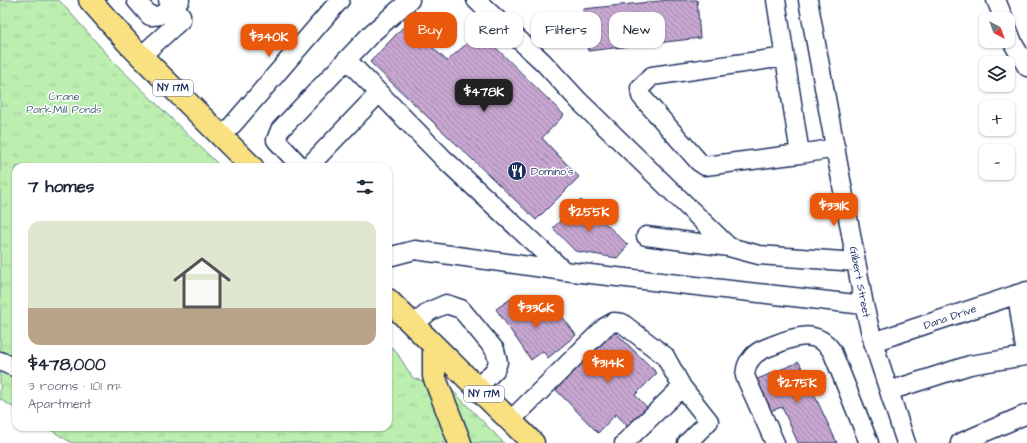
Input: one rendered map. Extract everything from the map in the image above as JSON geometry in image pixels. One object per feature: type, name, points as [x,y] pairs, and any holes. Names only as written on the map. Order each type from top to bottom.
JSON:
[{"type":"main road","name":"NY 17M","points":[[96,2],[141,56],[248,163]]},
{"type":"main road","name":"NY 17M","points":[[392,305],[533,443]]},
{"type":"main road","points":[[434,346],[434,376],[460,443]]},
{"type":"street","points":[[136,0],[150,16],[161,16],[174,2],[181,15],[181,20],[141,56]]},
{"type":"street","points":[[222,137],[340,0]]},
{"type":"street","points":[[297,163],[276,140],[280,130],[372,33],[410,0]]},
{"type":"street","points":[[476,0],[543,62],[579,101],[729,247]]},
{"type":"street","points":[[776,0],[800,154]]},
{"type":"street","name":"Gilbert Street","points":[[808,0],[864,305],[873,342],[906,443]]},
{"type":"street","points":[[996,0],[1001,12]]},
{"type":"street","points":[[1015,47],[1027,67]]},
{"type":"street","points":[[785,57],[652,76],[640,88],[641,96],[699,162],[706,166],[836,148]]},
{"type":"street","points":[[347,60],[444,158],[564,271]]},
{"type":"street","points":[[312,163],[379,93]]},
{"type":"street","points":[[646,236],[729,247],[759,255],[856,262]]},
{"type":"street","points":[[392,255],[415,250],[564,271],[864,305]]},
{"type":"street","points":[[889,391],[970,365],[1026,356],[1022,292]]},
{"type":"street","name":"Dana Drive","points":[[873,342],[1022,292]]},
{"type":"street","points":[[413,325],[430,310],[446,304],[461,309],[495,350],[498,362],[495,370],[477,388]]},
{"type":"street","points":[[510,421],[605,328],[614,322],[622,323],[649,342],[665,356],[682,387],[709,421],[687,443]]},
{"type":"street","points":[[775,443],[745,376],[746,366],[751,358],[761,350],[796,336],[814,337],[826,342],[832,351],[869,443]]},
{"type":"street","points":[[0,361],[12,366]]},
{"type":"street","points":[[624,443],[682,387]]},
{"type":"street","points":[[960,443],[1027,414]]},
{"type":"green space","name":"Crane Park;Mill Ponds","points":[[0,0],[59,0],[114,62],[217,163],[12,163],[12,406],[0,399]]},
{"type":"green space","points":[[392,348],[395,350],[413,378],[453,391],[504,443],[72,443],[52,431],[392,431]]},
{"type":"building","points":[[669,0],[697,0],[700,38],[665,42],[665,12],[609,12],[609,48],[614,48],[588,51],[588,48],[601,48],[601,12],[583,12],[583,9]]},
{"type":"building","points":[[404,26],[404,48],[433,48],[447,61],[465,45],[465,48],[496,48],[564,115],[542,138],[579,177],[536,220],[370,62]]},
{"type":"building","points":[[581,200],[628,245],[617,258],[575,251],[553,228]]},
{"type":"building","points":[[512,298],[524,315],[542,303],[556,320],[562,316],[576,335],[548,358],[543,351],[531,360],[496,309]]},
{"type":"building","points":[[615,332],[657,373],[635,395],[647,407],[627,426],[616,414],[598,433],[554,388]]},
{"type":"building","points":[[799,362],[837,443],[798,443],[782,407],[770,411],[755,380]]},
{"type":"place","name":"Domino's","points":[[517,171]]}]
